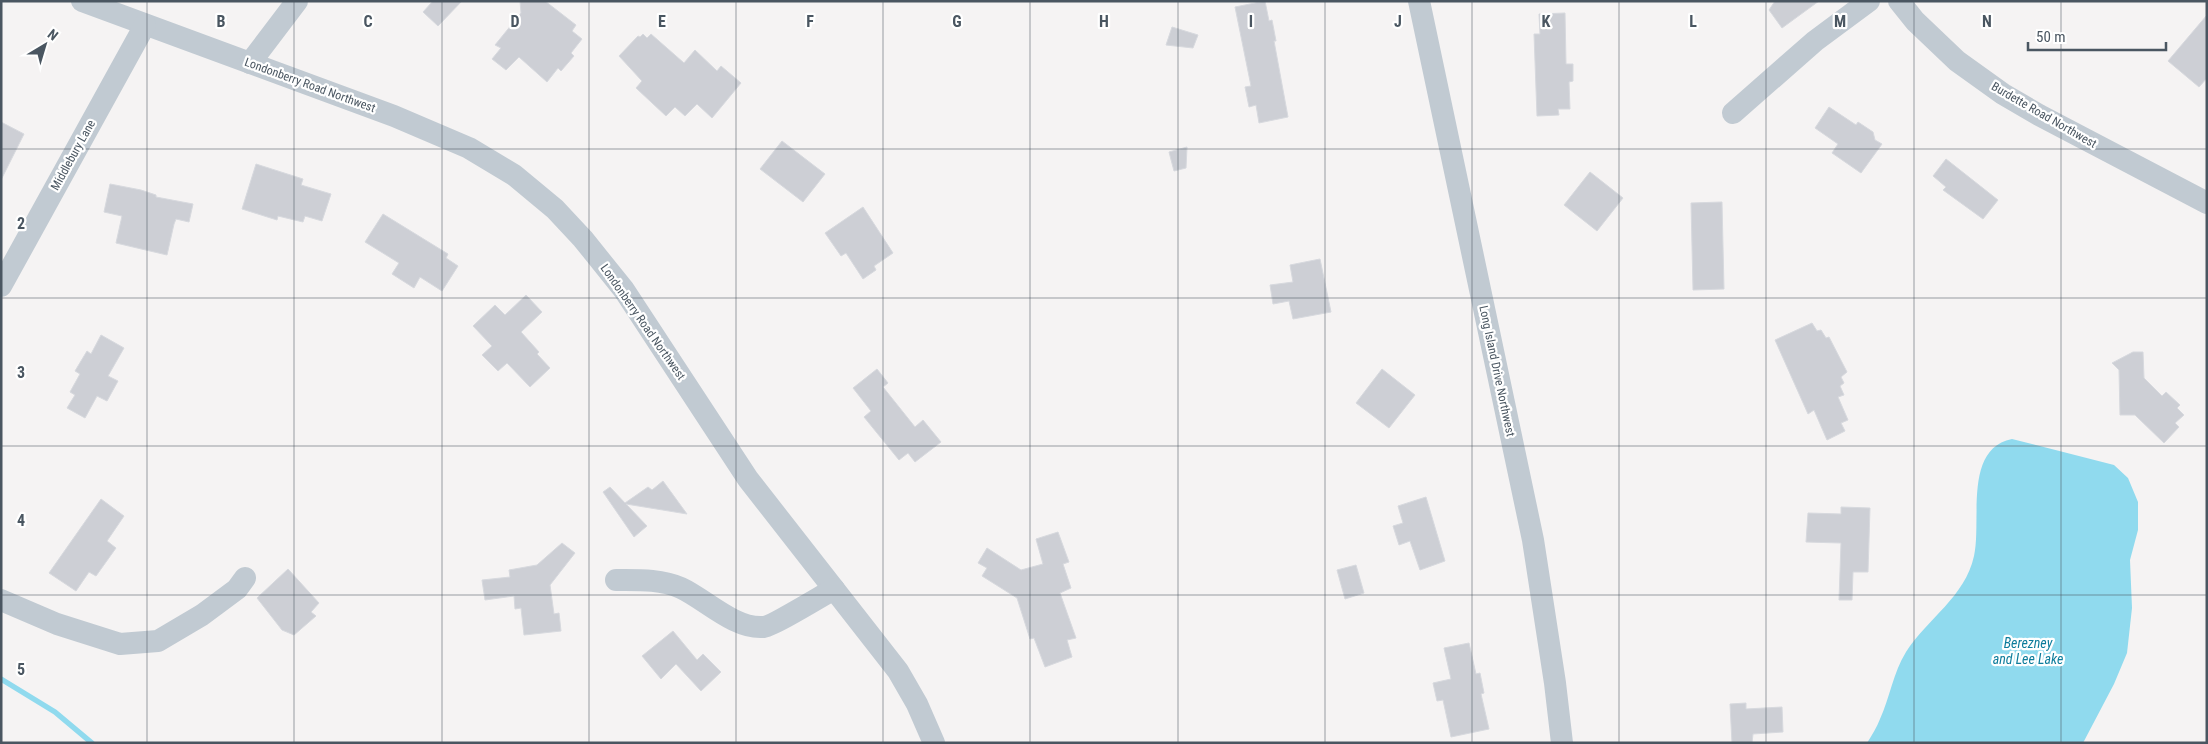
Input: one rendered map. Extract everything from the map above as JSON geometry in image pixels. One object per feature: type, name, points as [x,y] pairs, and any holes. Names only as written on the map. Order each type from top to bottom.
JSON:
[{"type":"street","name":"Londonberry Road Northwest","points":[[82,1],[394,116],[469,148],[514,175],[555,209],[583,239],[624,290],[748,479],[898,671],[917,704],[934,743]]},
{"type":"street","points":[[250,63],[297,1]]},
{"type":"street","name":"Long Island Drive Northwest","points":[[1420,1],[1533,540],[1555,682],[1562,743]]},
{"type":"street","points":[[1732,113],[1815,41],[1869,1]]},
{"type":"street","name":"Burdette Road Northwest","points":[[1899,1],[1915,21],[1957,61],[2003,94],[2039,115],[2207,203]]},
{"type":"street","name":"Middlebury Lane","points":[[1,286],[145,25]]},
{"type":"street","points":[[1,600],[57,624],[120,644],[158,641],[202,615],[237,589],[245,578]]},
{"type":"street","points":[[616,580],[657,581],[680,588],[718,611],[748,626],[765,628],[834,589]]},
{"type":"water","name":"Berezney and Lee Lake","points":[[2012,439],[2114,465],[2128,478],[2138,502],[2138,530],[2130,560],[2132,608],[2127,653],[2114,684],[2083,743],[1867,743],[1879,722],[1898,668],[1906,652],[1963,584],[1974,556],[1978,488],[1981,471],[1987,457],[1997,445]]},
{"type":"building","points":[[433,1],[462,1],[438,26],[423,12]]},
{"type":"building","points":[[520,1],[545,1],[576,25],[572,31],[582,39],[571,53],[574,56],[561,71],[558,68],[547,82],[519,57],[506,70],[492,59],[501,48],[495,45],[521,13]]},
{"type":"building","points":[[1265,1],[1269,21],[1272,20],[1288,117],[1259,123],[1256,105],[1249,107],[1245,87],[1251,86],[1235,7]]},
{"type":"building","points":[[1775,1],[1819,1],[1782,28],[1769,10]]},
{"type":"building","points":[[1565,13],[1566,64],[1573,64],[1573,81],[1569,82],[1570,109],[1558,109],[1559,115],[1537,116],[1534,34],[1540,34],[1539,14]]},
{"type":"building","points":[[2207,15],[2207,78],[2199,87],[2168,61]]},
{"type":"building","points":[[1172,27],[1198,35],[1193,48],[1166,45]]},
{"type":"building","points":[[643,34],[647,38],[651,34],[684,63],[695,50],[717,71],[721,66],[741,83],[712,118],[697,104],[685,116],[675,107],[666,116],[636,88],[642,81],[619,56],[638,36],[640,37]]},
{"type":"building","points":[[1829,107],[1856,125],[1858,122],[1873,132],[1875,140],[1882,144],[1861,173],[1832,153],[1838,144],[1815,128]]},
{"type":"building","points":[[1,122],[24,134],[1,180]]},
{"type":"building","points":[[782,141],[825,174],[803,202],[760,169]]},
{"type":"building","points":[[1187,147],[1186,168],[1174,171],[1169,152]]},
{"type":"building","points":[[1946,159],[1998,200],[1983,219],[1943,190],[1946,187],[1933,176]]},
{"type":"building","points":[[256,164],[303,179],[301,185],[331,194],[322,221],[305,216],[303,222],[278,216],[277,220],[242,209]]},
{"type":"building","points":[[1590,172],[1623,198],[1597,231],[1564,205]]},
{"type":"building","points":[[110,184],[141,190],[156,195],[156,197],[193,204],[189,222],[176,219],[167,255],[116,243],[122,216],[104,212]]},
{"type":"building","points":[[1722,202],[1724,289],[1693,290],[1691,203]]},
{"type":"building","points":[[863,207],[893,253],[874,266],[876,270],[863,279],[846,253],[841,256],[825,233]]},
{"type":"building","points":[[383,214],[448,254],[446,258],[458,266],[442,291],[420,277],[414,288],[392,274],[399,263],[365,242]]},
{"type":"building","points":[[1320,259],[1331,312],[1293,319],[1289,301],[1273,304],[1270,285],[1293,282],[1290,265]]},
{"type":"building","points":[[526,295],[542,312],[521,332],[550,368],[530,387],[507,363],[498,371],[482,355],[492,346],[473,326],[495,305],[505,315]]},
{"type":"building","points":[[1812,323],[1817,331],[1821,330],[1826,338],[1829,337],[1847,372],[1841,377],[1844,383],[1840,386],[1844,395],[1838,397],[1848,420],[1841,423],[1845,431],[1827,440],[1814,410],[1808,414],[1775,340]]},
{"type":"building","points":[[101,335],[124,348],[108,376],[118,381],[107,401],[97,396],[85,418],[67,408],[75,395],[70,392],[80,374],[75,371],[87,351],[91,354]]},
{"type":"building","points":[[2133,352],[2143,352],[2144,378],[2162,396],[2166,392],[2180,405],[2177,408],[2184,415],[2175,423],[2179,427],[2164,443],[2135,415],[2120,415],[2119,370],[2112,363]]},
{"type":"building","points":[[877,369],[888,383],[883,387],[915,427],[923,420],[941,442],[915,462],[908,453],[899,460],[864,417],[871,411],[853,388]]},
{"type":"building","points":[[1382,369],[1415,395],[1389,428],[1356,403]]},
{"type":"building","points":[[663,481],[687,514],[626,504],[647,526],[634,537],[603,492],[610,487],[625,503],[648,487],[652,490]]},
{"type":"building","points":[[1426,497],[1445,561],[1420,570],[1410,541],[1399,545],[1393,526],[1403,523],[1398,506]]},
{"type":"building","points":[[101,499],[124,516],[107,541],[116,548],[96,576],[89,572],[76,591],[49,573]]},
{"type":"building","points":[[1841,507],[1870,508],[1868,572],[1853,572],[1852,600],[1839,600],[1841,543],[1806,542],[1808,513],[1841,514]]},
{"type":"building","points":[[1058,532],[1069,562],[1063,564],[1071,588],[1060,593],[1076,638],[1067,640],[1072,657],[1045,667],[1034,638],[1030,639],[1017,598],[982,576],[987,568],[978,563],[987,548],[1021,570],[1043,564],[1036,539]]},
{"type":"building","points":[[562,543],[575,553],[550,585],[554,614],[559,613],[561,631],[524,635],[521,608],[515,609],[514,596],[485,600],[482,580],[510,577],[509,570],[537,565]]},
{"type":"building","points":[[1356,565],[1364,593],[1345,599],[1337,570]]},
{"type":"building","points":[[288,569],[319,603],[311,612],[316,616],[294,635],[282,630],[257,598]]},
{"type":"building","points":[[673,631],[697,660],[703,654],[721,672],[701,691],[676,664],[661,679],[642,656]]},
{"type":"building","points":[[1469,643],[1476,674],[1480,673],[1484,693],[1481,694],[1489,729],[1451,737],[1443,700],[1437,701],[1433,683],[1451,679],[1444,648]]},
{"type":"building","points":[[1746,703],[1746,709],[1782,707],[1783,732],[1753,734],[1752,743],[1732,743],[1730,704]]},
{"type":"waterway","points":[[1,679],[55,712],[92,743]]}]
